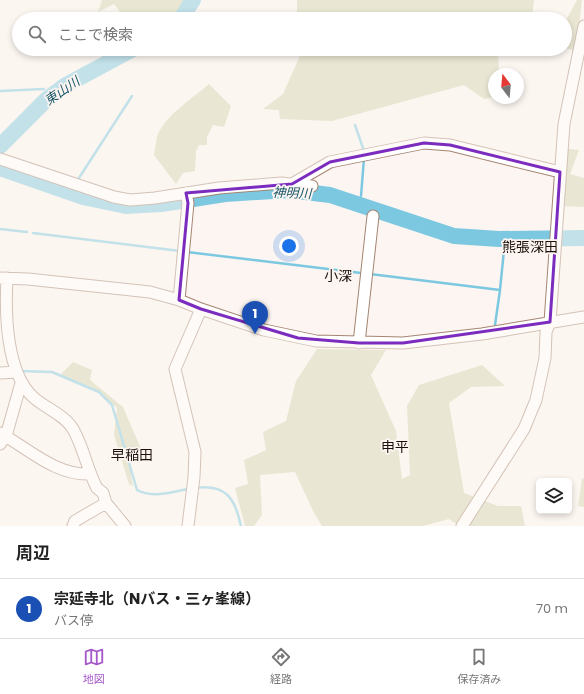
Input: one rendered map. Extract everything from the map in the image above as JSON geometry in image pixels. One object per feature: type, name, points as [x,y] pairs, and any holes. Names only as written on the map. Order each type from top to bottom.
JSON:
[{"type":"street","points":[[462,526],[524,429],[536,400],[545,358],[546,332],[550,322],[564,124],[584,26]]},
{"type":"street","points":[[292,184],[330,162],[424,143],[450,145],[560,172]]},
{"type":"street","points":[[0,159],[114,197],[130,200],[187,197],[219,188],[292,184],[312,186]]},
{"type":"street","points":[[179,300],[187,197]]},
{"type":"street","points":[[359,343],[373,216]]},
{"type":"street","points":[[125,526],[106,503],[103,494],[97,488],[73,428],[58,414],[33,397],[21,383],[17,372],[9,335],[5,310],[4,278],[150,292],[179,300],[264,330],[316,341],[403,343],[482,334],[584,317]]},
{"type":"street","points":[[188,526],[194,477],[195,452],[175,369],[201,309]]},
{"type":"street","points":[[0,373],[17,372]]},
{"type":"street","points":[[21,383],[2,437],[66,472],[91,474]]},
{"type":"street","points":[[73,526],[75,522],[106,503]]},
{"type":"highlighted area","points":[[424,143],[450,145],[560,172],[550,322],[403,343],[359,343],[298,338],[201,309],[179,300],[188,203],[186,193],[292,184],[330,162]]},
{"type":"green space","points":[[102,0],[190,0],[182,12],[120,12],[114,4],[98,12]]},
{"type":"green space","points":[[297,0],[534,0],[533,12],[297,12]]},
{"type":"green space","points":[[577,0],[582,0],[576,51],[572,50],[572,12],[570,12]]},
{"type":"green space","points":[[300,56],[498,56],[499,68],[488,68],[488,98],[484,99],[464,85],[332,121],[280,119],[279,110],[263,109],[283,94]]},
{"type":"green space","points":[[209,84],[231,106],[224,127],[213,125],[207,137],[207,145],[199,145],[196,151],[195,171],[183,173],[176,184],[154,155],[157,137],[160,130],[172,115]]},
{"type":"green space","points":[[562,148],[579,150],[570,174],[584,178],[584,207],[558,206]]},
{"type":"green space","points":[[317,349],[386,350],[371,375],[396,431],[402,479],[410,475],[407,406],[419,385],[482,365],[505,386],[471,387],[449,403],[464,493],[498,506],[521,506],[525,526],[459,526],[449,519],[423,526],[322,526],[314,513],[295,472],[260,475],[262,515],[254,526],[245,526],[235,488],[248,484],[244,460],[266,450],[263,432],[286,421],[296,381]]},
{"type":"green space","points":[[73,362],[92,370],[90,380],[123,407],[142,451],[129,463],[133,486],[129,484],[114,435],[117,408],[93,388],[60,375]]},
{"type":"green space","points":[[584,478],[584,507],[578,506],[582,479]]},
{"type":"waterway","name":"東山川","points":[[185,12],[193,0]]},
{"type":"waterway","name":"東山川","points":[[0,146],[47,99],[66,85],[120,56]]},
{"type":"waterway","points":[[0,91],[44,89]]},
{"type":"waterway","points":[[77,181],[132,96]]},
{"type":"waterway","points":[[355,125],[364,151]]},
{"type":"waterway","points":[[361,196],[364,158]]},
{"type":"waterway","name":"神明川","points":[[0,168],[83,197],[126,206],[161,204],[225,194],[289,190],[330,195],[454,236],[499,239],[584,238]]},
{"type":"waterway","points":[[0,229],[27,232]]},
{"type":"waterway","points":[[33,233],[180,251]]},
{"type":"waterway","points":[[500,290],[504,250]]},
{"type":"waterway","points":[[187,252],[361,273]]},
{"type":"waterway","points":[[370,274],[500,290],[495,325]]},
{"type":"waterway","points":[[20,371],[52,372],[99,392],[112,405],[137,490],[143,493],[163,494],[190,489]]},
{"type":"waterway","points":[[195,488],[214,488],[227,495],[236,508],[241,526]]},
{"type":"place","name":"宗延寺北（Nバス・三ヶ峯線）","points":[[255,334]]},
{"type":"district","name":"熊張深田","points":[[530,247]]},
{"type":"district","name":"小深","points":[[338,276]]},
{"type":"district","name":"申平","points":[[395,447]]},
{"type":"district","name":"早稲田","points":[[132,455]]}]
